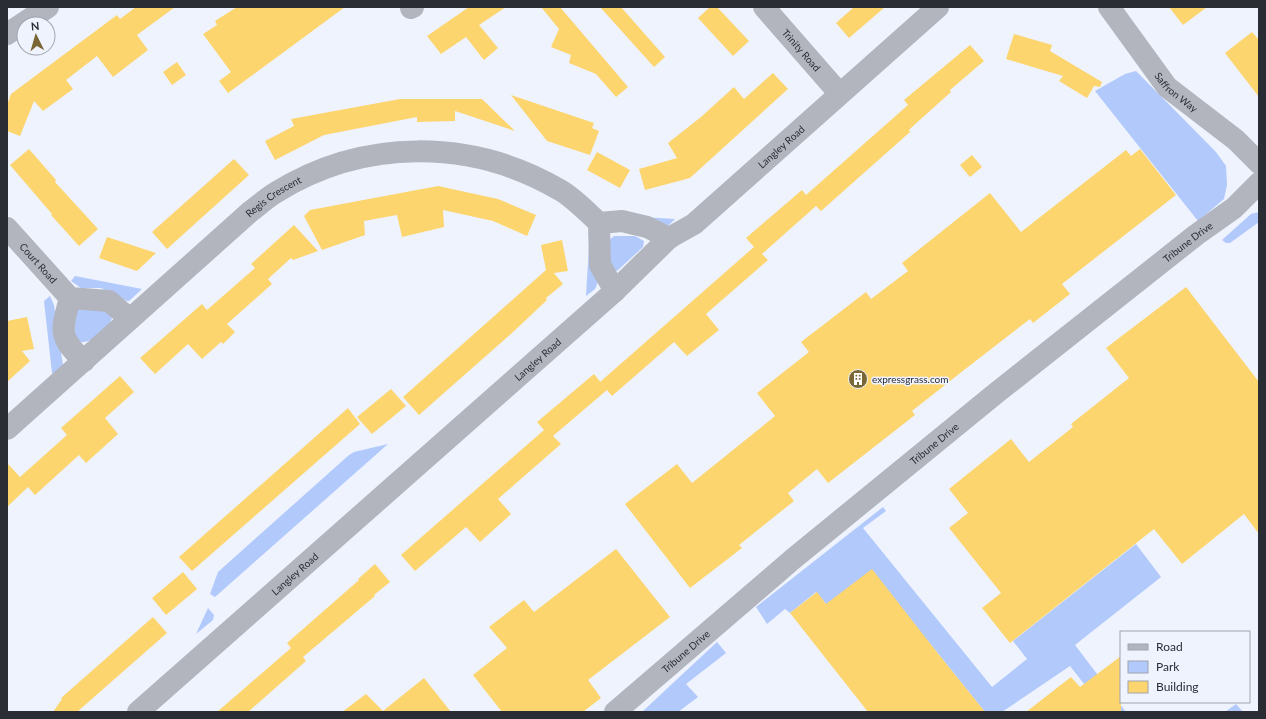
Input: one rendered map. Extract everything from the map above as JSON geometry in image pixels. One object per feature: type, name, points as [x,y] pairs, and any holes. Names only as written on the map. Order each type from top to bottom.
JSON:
[{"type":"street","points":[[7,34],[48,7]]},
{"type":"street","name":"Trinity Road","points":[[764,7],[839,93]]},
{"type":"street","name":"Langley Road","points":[[138,712],[615,290],[669,238],[694,224],[839,93],[938,7]]},
{"type":"street","name":"Saffron Way","points":[[1109,7],[1167,87],[1236,140],[1259,163]]},
{"type":"street","name":"Regis Crescent","points":[[7,429],[251,211],[275,193],[319,171],[370,154],[415,151],[448,153],[482,158],[507,165],[561,191],[600,223]]},
{"type":"street","name":"Tribune Drive","points":[[615,712],[793,559],[995,394],[1196,235],[1234,208],[1259,183]]},
{"type":"street","points":[[615,290],[600,265],[600,223],[622,221],[647,227],[669,238]]},
{"type":"street","name":"Court Road","points":[[7,228],[70,298]]},
{"type":"street","points":[[84,361],[70,348],[63,334],[62,326],[70,298],[109,302],[130,319]]},
{"type":"green space","points":[[1136,71],[1216,152],[1226,166],[1227,185],[1224,199],[1198,221],[1095,91],[1125,74]]},
{"type":"green space","points":[[1259,212],[1259,222],[1230,243],[1226,243],[1222,240],[1251,214]]},
{"type":"green space","points":[[626,216],[675,219],[666,228]]},
{"type":"green space","points":[[614,236],[635,236],[644,241],[643,247],[617,271],[610,269],[609,240]]},
{"type":"green space","points":[[589,246],[598,282],[595,289],[586,296]]},
{"type":"green space","points":[[75,276],[142,289],[129,301],[127,301],[101,288],[81,288],[71,281]]},
{"type":"green space","points":[[50,296],[54,305],[63,365],[55,376],[52,373],[44,301]]},
{"type":"green space","points":[[100,304],[112,318],[110,323],[103,332],[93,339],[78,342],[74,339],[72,317],[78,307]]},
{"type":"green space","points":[[388,444],[215,597],[210,594],[218,572],[349,455],[354,452]]},
{"type":"green space","points":[[883,507],[886,511],[863,528],[992,687],[1027,659],[1013,641],[1136,544],[1161,577],[1075,645],[1126,712],[1106,712],[1070,666],[1002,712],[985,712],[928,641],[826,604],[816,592],[790,613],[785,609],[767,624],[756,607]]},
{"type":"green space","points":[[208,608],[214,615],[213,620],[196,634]]},
{"type":"green space","points":[[717,642],[726,653],[686,684],[698,697],[678,712],[642,712]]},
{"type":"green space","points":[[1236,704],[1243,712],[1225,712]]},
{"type":"building","points":[[136,7],[175,7],[137,35],[148,50],[113,77],[97,56],[66,80],[73,89],[43,111],[34,101],[20,136],[7,131],[7,105],[11,94],[117,15],[120,19]]},
{"type":"building","points":[[237,7],[345,7],[228,93],[219,81],[231,72],[203,34],[217,25],[215,21]]},
{"type":"building","points":[[469,7],[506,7],[479,25],[498,48],[484,60],[466,37],[441,54],[427,36]]},
{"type":"building","points":[[541,7],[560,7],[628,87],[616,97],[596,74],[569,63],[571,55],[551,47],[559,29]]},
{"type":"building","points":[[600,7],[621,7],[665,57],[654,67]]},
{"type":"building","points":[[710,7],[717,7],[749,41],[733,56],[698,18]]},
{"type":"building","points":[[854,7],[885,7],[849,38],[836,23]]},
{"type":"building","points":[[1169,7],[1207,7],[1183,25]]},
{"type":"building","points":[[1252,32],[1259,40],[1259,97],[1225,53]]},
{"type":"building","points":[[1014,34],[1052,45],[1050,51],[1102,82],[1100,87],[1094,86],[1087,98],[1059,81],[1063,76],[1006,59]]},
{"type":"building","points":[[970,45],[984,61],[950,90],[951,92],[909,130],[910,132],[821,211],[816,206],[762,254],[768,260],[706,314],[719,330],[687,356],[674,342],[612,396],[600,382],[754,247],[746,238],[802,190],[806,195],[908,105],[904,100]]},
{"type":"building","points":[[177,62],[186,75],[172,85],[163,72]]},
{"type":"building","points":[[773,73],[788,89],[690,178],[645,190],[639,169],[677,158],[668,143],[701,117],[734,87],[744,99]]},
{"type":"building","points":[[511,95],[594,123],[592,128],[599,131],[590,155],[547,141]]},
{"type":"building","points":[[400,99],[482,99],[515,131],[455,111],[455,121],[417,122],[417,117],[324,135],[275,160],[265,141],[294,126],[291,119]]},
{"type":"building","points":[[29,149],[56,180],[55,182],[98,229],[79,246],[51,215],[52,214],[10,165]]},
{"type":"building","points":[[1140,149],[1176,195],[1062,284],[1070,294],[1033,323],[1030,319],[964,370],[912,411],[915,415],[828,483],[817,469],[788,493],[794,501],[739,545],[742,548],[690,588],[625,504],[677,464],[692,483],[775,416],[757,393],[809,352],[801,342],[866,292],[871,299],[908,271],[902,263],[990,193],[1021,232],[1126,150],[1131,156]]},
{"type":"building","points":[[597,152],[630,170],[620,188],[587,170]]},
{"type":"building","points":[[972,155],[982,167],[970,177],[960,165]]},
{"type":"building","points":[[234,159],[249,175],[167,249],[152,232]]},
{"type":"building","points":[[438,186],[498,199],[536,215],[527,236],[493,221],[443,210],[444,227],[402,237],[397,215],[364,221],[365,235],[322,250],[304,216],[310,210]]},
{"type":"building","points":[[294,225],[318,251],[293,260],[291,258],[268,279],[272,284],[227,324],[235,332],[223,344],[221,342],[202,359],[188,344],[155,374],[140,358],[202,304],[207,310],[255,268],[251,264]]},
{"type":"building","points":[[107,237],[156,253],[137,271],[99,258]]},
{"type":"building","points":[[562,240],[568,271],[554,273],[563,284],[546,298],[547,300],[512,333],[419,415],[403,397],[546,270],[541,245]]},
{"type":"building","points":[[1186,287],[1259,382],[1259,534],[1244,514],[1182,564],[1154,529],[1010,643],[982,608],[1001,593],[949,528],[968,513],[949,489],[1011,439],[1029,462],[1073,427],[1071,424],[1129,378],[1106,348]]},
{"type":"building","points":[[27,317],[34,349],[22,351],[30,361],[7,382],[7,321]]},
{"type":"building","points":[[594,374],[607,390],[553,436],[561,444],[498,499],[511,514],[480,542],[466,527],[415,571],[401,555],[544,430],[537,422]]},
{"type":"building","points":[[120,376],[134,392],[105,418],[118,434],[86,463],[79,455],[35,495],[28,487],[7,507],[7,463],[20,477],[67,435],[61,428]]},
{"type":"building","points":[[391,389],[406,406],[372,434],[357,417]]},
{"type":"building","points":[[348,408],[360,424],[192,571],[179,557]]},
{"type":"building","points":[[616,549],[670,617],[588,680],[601,698],[583,712],[502,712],[473,675],[507,648],[489,627],[524,600],[534,612]]},
{"type":"building","points":[[375,564],[390,582],[303,657],[306,661],[248,712],[217,712],[291,648],[287,643],[359,580],[358,579]]},
{"type":"building","points":[[872,569],[985,712],[868,712],[790,613],[817,592],[826,604]]},
{"type":"building","points":[[183,572],[197,589],[166,615],[152,598]]},
{"type":"building","points":[[153,617],[167,633],[77,712],[53,712],[62,699],[61,698]]},
{"type":"building","points":[[1120,657],[1121,712],[1026,712],[1071,677],[1080,687]]},
{"type":"building","points":[[424,678],[451,712],[342,712],[366,694],[383,711]]},
{"type":"place","name":"expressgrass.com","points":[[858,379]]}]
